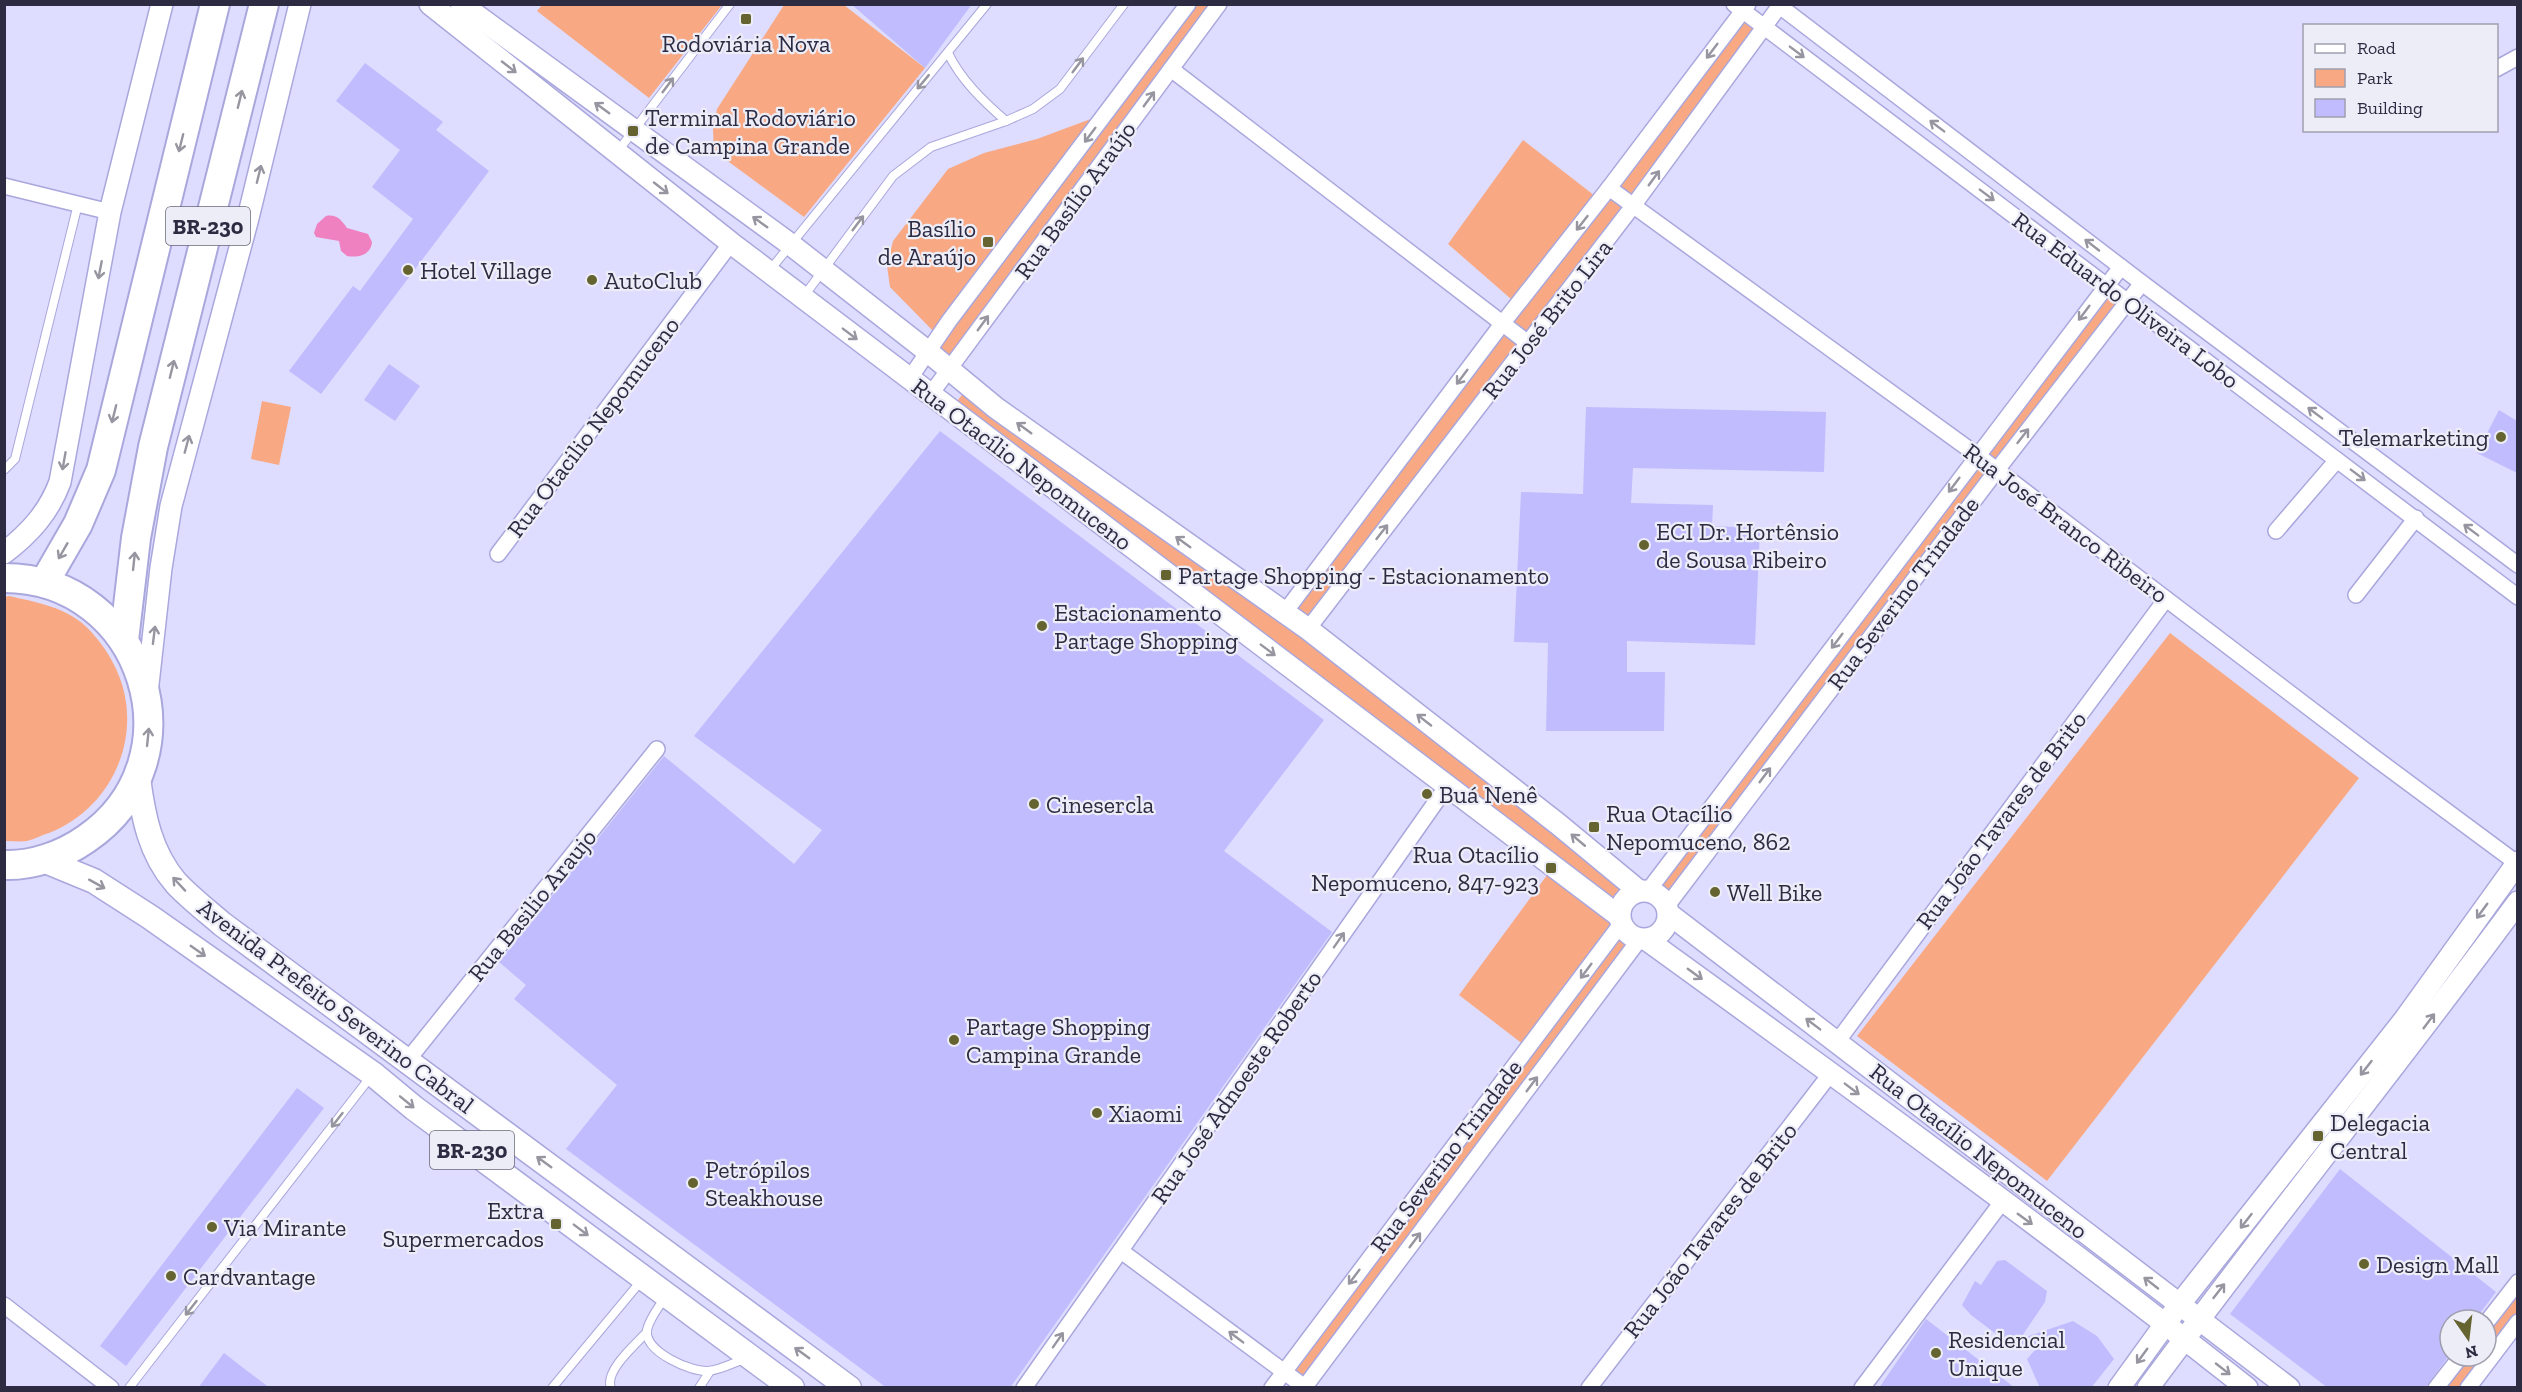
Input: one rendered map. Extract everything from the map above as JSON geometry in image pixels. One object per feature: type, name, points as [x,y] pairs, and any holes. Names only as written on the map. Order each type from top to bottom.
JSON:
[{"type":"highway","name":"BR-230","points":[[44,582],[78,524],[101,470],[215,4]]},
{"type":"highway","name":"BR-230","points":[[124,640],[136,538],[153,447],[264,4]]},
{"type":"highway","points":[[4,578],[44,582],[75,595],[102,615],[124,640],[138,666],[147,694],[149,722],[138,778],[122,806],[100,830],[73,848],[43,860],[4,864]]},
{"type":"main road","name":"Avenida Prefeito Severino Cabral","points":[[138,778],[143,818],[157,856],[176,883],[222,924],[849,1388]]},
{"type":"main road","name":"Avenida Prefeito Severino Cabral","points":[[43,860],[94,881],[150,917],[373,1074],[414,1108],[667,1293],[792,1388]]},
{"type":"street","points":[[4,553],[27,536],[53,500],[60,482],[110,212],[162,4]]},
{"type":"street","points":[[147,694],[160,567],[171,506],[248,218],[300,4]]},
{"type":"street","name":"Rua Otacílio Nepomuceno","points":[[430,4],[633,131],[790,244],[996,408],[1308,629],[1644,891]]},
{"type":"street","name":"Rua Otacílio Nepomuceno","points":[[461,4],[494,42],[617,153],[803,299],[1447,786],[1620,920]]},
{"type":"street","name":"Rua Basílio Araújo","points":[[910,378],[927,351],[1188,4]]},
{"type":"street","name":"Rua Basílio Araújo","points":[[930,395],[1219,4]]},
{"type":"street","name":"Rua José Brito Lira","points":[[1308,629],[1633,206],[1779,5]]},
{"type":"street","name":"Rua Eduardo Oliveira Lobo","points":[[1779,5],[2142,283],[2517,565]]},
{"type":"street","name":"Rua José Brito Lira","points":[[1285,612],[1502,324],[1609,188],[1741,7]]},
{"type":"street","name":"Rua Eduardo Oliveira Lobo","points":[[1741,7],[1763,26],[2416,518],[2517,597]]},
{"type":"street","points":[[2498,68],[2517,57]]},
{"type":"street","points":[[1171,69],[1528,343]]},
{"type":"street","points":[[4,186],[110,212]]},
{"type":"street","name":"Rua José Branco Ribeiro","points":[[1609,188],[1977,455],[2517,863]]},
{"type":"street","name":"Rua Otacilio Nepomuceno","points":[[498,554],[731,243]]},
{"type":"street","name":"Rua Severino Trindade","points":[[1644,891],[2121,267]]},
{"type":"street","name":"Rua Severino Trindade","points":[[1668,910],[1997,470],[2142,283]]},
{"type":"street","points":[[2276,531],[2337,460]]},
{"type":"street","points":[[2356,595],[2416,518]]},
{"type":"street","name":"Rua João Tavares de Brito","points":[[1837,1041],[2166,599]]},
{"type":"street","name":"Rua Basilio Araujo","points":[[407,1061],[657,749]]},
{"type":"street","name":"Rua José Adnoeste Roberto","points":[[1024,1388],[1447,786]]},
{"type":"street","points":[[2119,1388],[2179,1305],[2404,1018],[2517,863]]},
{"type":"street","points":[[1644,891],[1662,899],[1668,910],[1665,928],[1654,937],[1643,939],[1625,932],[1620,920],[1620,910],[1627,897],[1644,891]]},
{"type":"street","points":[[2148,1388],[2198,1318],[2422,1030],[2517,902]]},
{"type":"street","name":"Rua Otacílio Nepomuceno","points":[[1668,910],[2289,1388]]},
{"type":"street","name":"Rua Severino Trindade","points":[[1272,1388],[1620,920]]},
{"type":"street","name":"Rua Otacílio Nepomuceno","points":[[1643,939],[1831,1073],[2166,1324],[2247,1388]]},
{"type":"street","name":"Rua Severino Trindade","points":[[1305,1387],[1643,939]]},
{"type":"street","name":"Rua João Tavares de Brito","points":[[1589,1388],[1831,1073]]},
{"type":"street","points":[[1862,1388],[2002,1202]]},
{"type":"street","points":[[1120,1251],[1305,1387]]},
{"type":"street","points":[[2497,1308],[2517,1282]]},
{"type":"street","points":[[4,1305],[111,1388]]},
{"type":"street","points":[[2468,1388],[2517,1322]]},
{"type":"street","points":[[2436,1388],[2452,1368]]},
{"type":"lane","points":[[617,153],[730,4]]},
{"type":"lane","points":[[768,272],[987,4]]},
{"type":"lane","points":[[803,299],[893,176],[931,147],[1006,121],[1033,109],[1060,89],[1124,4]]},
{"type":"lane","points":[[948,53],[955,68],[1006,121]]},
{"type":"lane","points":[[4,470],[15,459],[78,204]]},
{"type":"lane","points":[[129,1388],[373,1074]]},
{"type":"lane","points":[[552,1388],[644,1277]]},
{"type":"lane","points":[[667,1293],[650,1322],[647,1332],[648,1341],[674,1361],[690,1369],[710,1371],[751,1357]]},
{"type":"lane","points":[[611,1388],[610,1373],[647,1332]]},
{"type":"lane","points":[[699,1388],[710,1371]]},
{"type":"green space","points":[[722,4],[649,98],[537,11],[542,5]]},
{"type":"green space","points":[[784,5],[844,5],[925,68],[804,217],[714,151],[713,130],[717,109]]},
{"type":"green space","points":[[1194,5],[1215,5],[949,360],[933,351]]},
{"type":"green space","points":[[1741,19],[1756,29],[1633,199],[1616,187]]},
{"type":"green space","points":[[1096,117],[934,332],[890,287],[887,266],[893,241],[948,169],[984,153],[1037,139]]},
{"type":"green space","points":[[1523,140],[1595,196],[1511,299],[1448,244]]},
{"type":"green space","points":[[1611,195],[1630,211],[1527,335],[1509,322]]},
{"type":"green space","points":[[2105,289],[2123,302],[1996,460],[1984,451]]},
{"type":"green space","points":[[1501,331],[1520,345],[1305,624],[1288,613]]},
{"type":"green space","points":[[965,391],[1310,644],[1633,889],[1623,898],[1617,911],[954,405]]},
{"type":"green space","points":[[262,401],[291,407],[279,465],[251,459]]},
{"type":"green space","points":[[1976,465],[1988,473],[1669,895],[1658,888]]},
{"type":"green space","points":[[9,596],[65,612],[93,633],[117,671],[125,695],[127,719],[125,743],[118,766],[106,787],[91,806],[71,821],[49,833],[24,841],[5,841],[4,597]]},
{"type":"green space","points":[[2170,633],[2359,778],[2047,1181],[1857,1036]]},
{"type":"green space","points":[[1550,871],[1617,918],[1524,1045],[1459,995]]},
{"type":"green space","points":[[1621,927],[1631,938],[1637,940],[1303,1383],[1289,1372]]},
{"type":"green space","points":[[2517,1290],[2517,1314],[2498,1339],[2498,1315]]},
{"type":"green space","points":[[2458,1368],[2476,1368],[2462,1387],[2442,1388]]},
{"type":"shaded area","points":[[326,216],[336,217],[347,228],[368,234],[372,242],[367,253],[347,256],[341,251],[339,241],[316,237],[314,233],[317,224]]},
{"type":"building","points":[[851,4],[972,4],[925,68]]},
{"type":"building","points":[[365,63],[443,122],[436,130],[489,171],[321,394],[289,371],[353,286],[360,291],[413,219],[372,187],[400,150],[336,101]]},
{"type":"building","points":[[389,364],[420,386],[395,421],[364,400]]},
{"type":"building","points":[[1586,407],[1826,412],[1824,472],[1633,468],[1631,503],[1713,505],[1712,526],[1760,528],[1755,645],[1627,641],[1627,672],[1665,672],[1664,731],[1546,731],[1548,643],[1514,642],[1521,492],[1583,494]]},
{"type":"building","name":"Telemarketing","points":[[2499,410],[2517,421],[2517,473],[2477,453]]},
{"type":"building","name":"Partage Shopping Campina Grande","points":[[940,431],[1324,720],[1224,851],[1332,932],[1010,1388],[887,1388],[566,1149],[617,1085],[514,999],[526,985],[499,962],[664,756],[794,864],[822,830],[694,736]]},
{"type":"building","name":"Via Mirante","points":[[297,1088],[324,1108],[126,1366],[100,1346]]},
{"type":"building","name":"Design Mall","points":[[2340,1169],[2496,1292],[2484,1308],[2438,1308],[2440,1368],[2425,1388],[2328,1388],[2230,1314]]},
{"type":"building","points":[[2005,1260],[2047,1291],[2045,1302],[2020,1339],[2073,1321],[2097,1336],[2114,1359],[2091,1388],[2040,1388],[2027,1359],[2036,1349],[2000,1337],[1971,1315],[1962,1305],[1975,1281],[1981,1285],[1997,1261]]},
{"type":"building","name":"Residencial Unique","points":[[1926,1319],[2015,1388],[1879,1388]]},
{"type":"building","points":[[224,1353],[246,1370],[270,1388],[198,1388]]},
{"type":"place","name":"Rodoviária Nova","points":[[746,19]]},
{"type":"place","name":"Terminal Rodoviário de Campina Grande","points":[[633,131]]},
{"type":"place","name":"Basílio de Araújo","points":[[988,242]]},
{"type":"place","name":"Hotel Village","points":[[408,270]]},
{"type":"place","name":"AutoClub","points":[[592,280]]},
{"type":"place","name":"Telemarketing","points":[[2501,437]]},
{"type":"place","name":"ECI Dr. Hortênsio de Sousa Ribeiro","points":[[1644,545]]},
{"type":"place","name":"Partage Shopping - Estacionamento","points":[[1166,575]]},
{"type":"place","name":"Estacionamento Partage Shopping","points":[[1042,626]]},
{"type":"place","name":"Buá Nenê","points":[[1427,794]]},
{"type":"place","name":"Cinesercla","points":[[1034,804]]},
{"type":"place","name":"Rua Otacílio Nepomuceno, 862","points":[[1594,827]]},
{"type":"place","name":"Rua Otacílio Nepomuceno, 847-923","points":[[1551,868]]},
{"type":"place","name":"Well Bike","points":[[1715,892]]},
{"type":"place","name":"Partage Shopping Campina Grande","points":[[954,1040]]},
{"type":"place","name":"Xiaomi","points":[[1097,1113]]},
{"type":"place","name":"Delegacia Central","points":[[2318,1136]]},
{"type":"place","name":"Petrópilos Steakhouse","points":[[693,1183]]},
{"type":"place","name":"Extra Supermercados","points":[[556,1224]]},
{"type":"place","name":"Via Mirante","points":[[212,1227]]},
{"type":"place","name":"Design Mall","points":[[2364,1264]]},
{"type":"place","name":"Cardvantage","points":[[171,1276]]},
{"type":"place","name":"Residencial Unique","points":[[1936,1353]]}]
